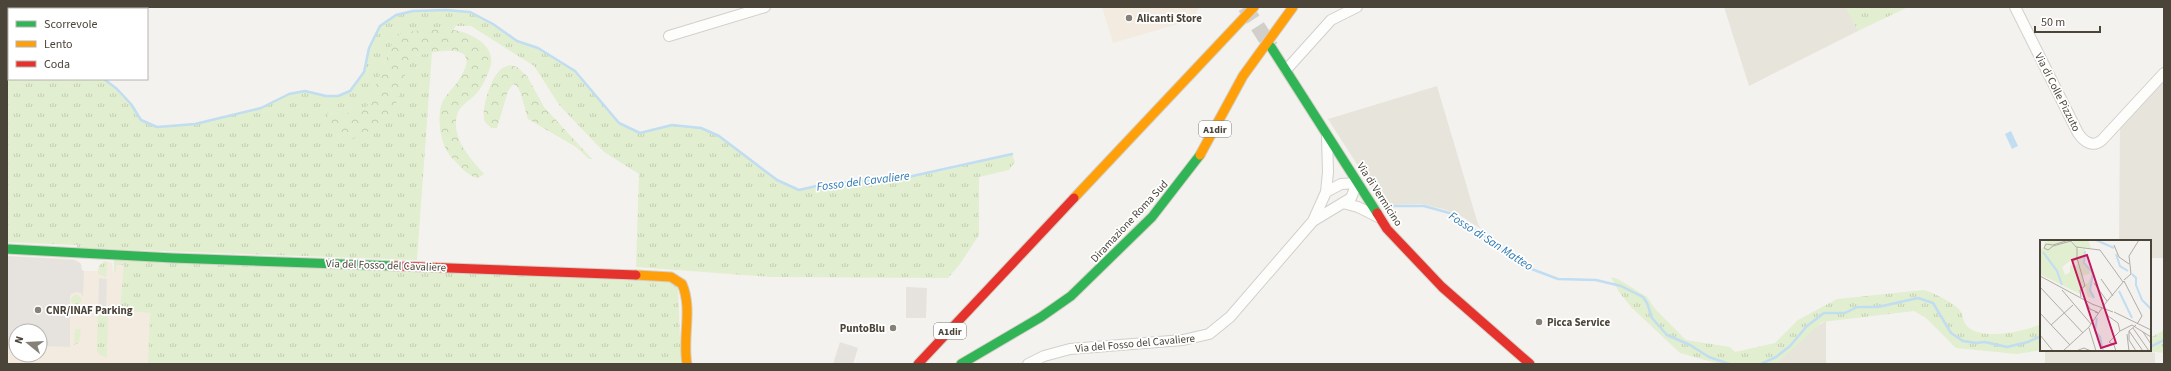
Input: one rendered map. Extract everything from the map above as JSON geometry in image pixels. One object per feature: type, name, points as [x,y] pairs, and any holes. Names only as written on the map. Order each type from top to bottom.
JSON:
[{"type":"main road","name":"A1dir","points":[[918,364],[1254,7]]},
{"type":"main road","name":"Diramazione Roma Sud","points":[[961,364],[1041,317],[1067,299],[1094,276],[1152,217],[1199,157],[1243,76],[1293,7]]},
{"type":"main road","name":"Via di Vermicino","points":[[1271,47],[1327,132],[1378,217],[1407,252],[1442,287],[1530,364]]},
{"type":"main road","name":"Via del Fosso del Cavaliere","points":[[7,249],[91,254],[528,270],[671,278],[679,281],[685,292],[684,345],[687,364]]},
{"type":"street","points":[[669,36],[765,7]]},
{"type":"street","points":[[1286,70],[1331,20],[1357,7]]},
{"type":"street","name":"Via di Colle Pizzuto","points":[[2015,7],[2078,133],[2089,144],[2096,144],[2102,140],[2164,73]]},
{"type":"street","points":[[1313,221],[1326,192],[1328,172],[1327,132]]},
{"type":"street","points":[[1313,221],[1343,204],[1354,194],[1357,183],[1341,184],[1326,192]]},
{"type":"street","points":[[1343,204],[1358,207],[1378,217]]},
{"type":"street","name":"Via del Fosso del Cavaliere","points":[[1028,364],[1044,356],[1070,349],[1183,340],[1209,334],[1230,318],[1313,221]]},
{"type":"shaded area","points":[[1102,7],[1199,7],[1195,16],[1189,21],[1113,43]]},
{"type":"shaded area","points":[[1724,7],[1846,7],[1858,31],[1749,86]]},
{"type":"shaded area","points":[[2164,79],[2164,258],[2151,258],[2151,240],[2119,240],[2120,128]]},
{"type":"shaded area","points":[[1437,86],[1478,224],[1481,229],[1458,214],[1443,209],[1421,204],[1383,205],[1328,119]]},
{"type":"shaded area","points":[[7,256],[73,259],[80,262],[82,270],[84,271],[98,271],[100,264],[105,261],[112,263],[113,272],[116,272],[116,265],[124,265],[323,364],[7,364]]},
{"type":"shaded area","name":"CNR/INAF Parking","points":[[7,256],[75,260],[81,264],[82,270],[84,271],[83,297],[81,293],[76,292],[71,294],[70,298],[70,347],[48,346],[48,323],[8,323],[7,345]]},
{"type":"shaded area","points":[[99,278],[107,279],[106,313],[98,313]]},
{"type":"shaded area","points":[[906,287],[927,288],[926,318],[906,318]]},
{"type":"shaded area","points":[[1826,321],[1826,364],[1776,364],[1814,328]]},
{"type":"shaded area","points":[[840,342],[858,348],[853,364],[833,364]]},
{"type":"shaded area","points":[[2045,351],[2145,351],[2155,353],[2155,364],[2045,364]]},
{"type":"green space","points":[[1846,7],[1908,7],[1858,31]]},
{"type":"green space","points":[[446,10],[470,12],[493,24],[517,41],[538,48],[575,71],[619,123],[640,133],[672,125],[701,128],[719,136],[777,180],[799,190],[825,184],[864,182],[943,171],[1012,154],[1015,162],[1009,170],[979,177],[979,235],[960,264],[948,278],[771,277],[636,267],[639,174],[604,152],[560,106],[534,66],[471,26],[456,26],[453,30],[403,32],[395,39],[390,49],[378,85],[369,104],[359,112],[345,114],[327,113],[342,144],[396,104],[408,65],[415,56],[432,52],[417,260],[77,248],[77,245],[7,242],[7,54],[8,80],[105,80],[117,89],[131,104],[141,120],[157,127],[195,124],[261,108],[289,94],[305,91],[326,96],[338,96],[350,91],[364,72],[369,48],[380,26],[396,15],[413,11]]},
{"type":"green space","points":[[454,30],[470,35],[483,43],[491,55],[489,71],[480,90],[460,109],[457,115],[456,123],[459,140],[484,174],[478,178],[467,173],[452,158],[445,147],[441,134],[439,119],[442,103],[458,81],[465,68],[466,59],[463,54],[456,51],[435,52],[415,56],[406,73],[392,112],[373,129],[342,144],[326,113],[353,113],[367,107],[394,39],[403,32]]},
{"type":"green space","points":[[510,65],[517,67],[527,76],[544,107],[592,159],[589,159],[576,147],[528,119],[519,90],[517,86],[513,84],[508,91],[497,128],[491,128],[485,122],[484,110],[490,86],[497,73],[504,67]]},
{"type":"green space","points":[[114,259],[667,281],[678,287],[681,364],[148,364],[150,313],[120,310],[124,265],[116,265],[116,272],[114,272]]},
{"type":"green space","points":[[105,261],[107,263],[106,277],[98,274],[99,266]]},
{"type":"green space","points":[[1611,277],[1618,279],[1647,297],[1656,310],[1686,340],[1730,347],[1735,352],[1775,343],[1798,320],[1837,299],[1924,290],[1955,305],[1961,312],[1967,326],[1974,331],[2003,334],[2024,330],[2040,324],[2040,350],[2017,354],[1956,348],[1926,318],[1914,311],[1822,322],[1776,364],[1719,364],[1680,353],[1632,308],[1619,292]]},
{"type":"green space","points":[[74,295],[78,295],[80,296],[80,304],[74,305],[71,302],[71,298]]},
{"type":"green space","points":[[98,315],[108,315],[107,357],[101,356],[97,351]]},
{"type":"green space","points":[[75,329],[81,329],[79,343],[74,345]]},
{"type":"green space","points":[[2164,330],[2164,353],[2148,351],[2151,351],[2151,337]]},
{"type":"water","points":[[2011,131],[2018,146],[2012,149],[2005,134]]},
{"type":"waterway","name":"Fosso del Cavaliere","points":[[105,80],[117,89],[131,104],[141,120],[157,127],[195,124],[261,108],[289,94],[305,91],[326,96],[338,96],[350,91],[364,72],[369,48],[380,26],[396,15],[413,11],[446,10],[470,12],[493,24],[517,41],[538,48],[575,71],[619,123],[640,133],[672,125],[701,128],[719,136],[777,180],[799,190],[825,184],[908,177],[1012,154]]},
{"type":"waterway","name":"Fosso di San Matteo","points":[[1388,206],[1424,206],[1453,214],[1529,268],[1558,279],[1596,280],[1621,286],[1643,297],[1647,303],[1652,318],[1667,335],[1690,345],[1709,357],[1729,364]]},
{"type":"waterway","name":"Fosso di San Matteo","points":[[1761,364],[1776,357],[1790,346],[1807,326],[1824,313],[1845,313],[1857,307],[1878,307],[1918,298],[1933,303],[1951,333],[1963,341],[1976,343],[1985,342],[2007,347],[2028,342],[2040,336]]},
{"type":"waterway","name":"Fosso di San Matteo","points":[[2151,346],[2164,340]]},
{"type":"tunnel","points":[[1245,7],[1271,47]]},
{"type":"traffic: fast","points":[[1271,47],[1377,213]]},
{"type":"traffic: fast","points":[[961,364],[1041,317],[1071,296],[1152,217],[1200,155]]},
{"type":"traffic: fast","points":[[7,249],[173,258],[396,266]]},
{"type":"traffic: slow","points":[[1074,198],[1254,7]]},
{"type":"traffic: slow","points":[[1200,155],[1243,76],[1293,7]]},
{"type":"traffic: slow","points":[[636,275],[671,277],[682,284],[687,303],[687,364]]},
{"type":"traffic: jam","points":[[918,364],[1074,198]]},
{"type":"traffic: jam","points":[[1377,213],[1387,229],[1442,287],[1530,364]]},
{"type":"traffic: jam","points":[[396,266],[636,275]]},
{"type":"place","name":"Alicanti Store","points":[[1129,18]]},
{"type":"place","name":"CNR/INAF Parking","points":[[38,310]]},
{"type":"place","name":"Picca Service","points":[[1539,322]]},
{"type":"place","name":"PuntoBlu","points":[[893,328]]}]
